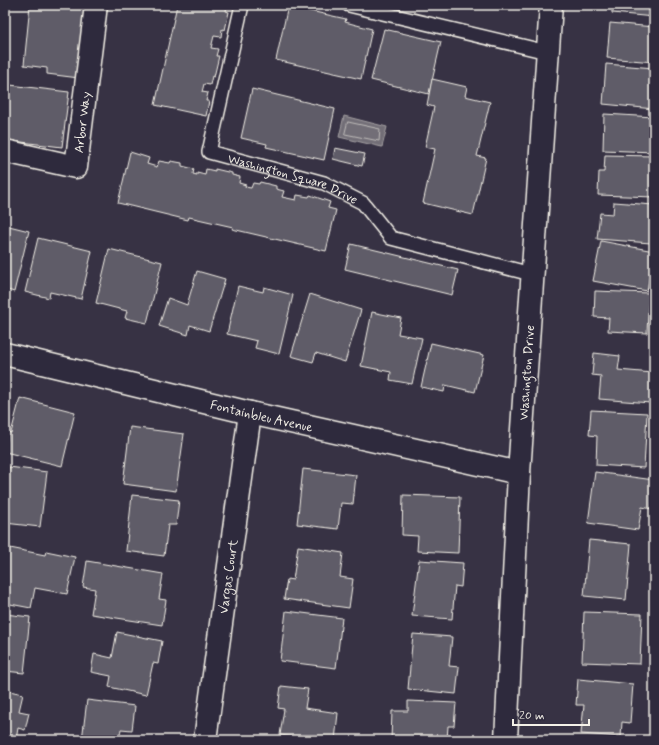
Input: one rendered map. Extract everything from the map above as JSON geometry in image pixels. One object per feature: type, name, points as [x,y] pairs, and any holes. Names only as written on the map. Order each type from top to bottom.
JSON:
[{"type":"street","name":"Arbor Way","points":[[5,151],[76,167],[96,5]]},
{"type":"street","name":"Washington Drive","points":[[506,740],[519,473],[531,274],[551,5]]},
{"type":"street","name":"Fontainbleu Avenue","points":[[5,354],[250,413],[519,473]]},
{"type":"street","name":"Vargas Court","points":[[205,740],[250,413]]},
{"type":"lane","name":"Washington Square Drive","points":[[242,5],[208,152],[324,183],[363,203],[391,238],[531,274]]},
{"type":"lane","points":[[349,5],[547,52]]},
{"type":"water","points":[[344,116],[387,127],[382,147],[339,137]]},
{"type":"building","points":[[30,5],[87,5],[79,78],[47,74],[47,68],[24,65]]},
{"type":"building","points":[[177,5],[227,5],[226,11],[229,12],[225,30],[222,29],[221,37],[214,36],[211,48],[218,49],[216,56],[219,56],[214,77],[212,76],[210,85],[204,84],[202,92],[208,93],[206,101],[209,101],[206,116],[155,105]]},
{"type":"building","points":[[612,5],[654,5],[654,17],[612,13]]},
{"type":"building","points":[[288,6],[346,19],[345,22],[372,29],[361,79],[276,60]]},
{"type":"building","points":[[610,23],[654,27],[654,62],[607,58]]},
{"type":"building","points":[[384,29],[441,42],[429,94],[371,80]]},
{"type":"building","points":[[606,64],[654,68],[654,109],[603,104]]},
{"type":"building","points":[[432,79],[467,87],[465,96],[490,102],[477,156],[486,158],[473,215],[423,203],[435,149],[425,147],[434,107],[427,105]]},
{"type":"building","points":[[10,85],[69,92],[62,147],[5,140]]},
{"type":"building","points":[[252,89],[335,109],[324,160],[266,147],[267,144],[241,138]]},
{"type":"building","points":[[604,114],[654,117],[654,152],[603,150]]},
{"type":"building","points":[[335,148],[365,154],[362,166],[333,159]]},
{"type":"building","points":[[130,152],[149,158],[147,164],[157,167],[159,161],[182,163],[182,166],[194,169],[193,174],[197,175],[197,173],[205,175],[206,169],[215,171],[215,169],[232,173],[232,175],[240,177],[239,183],[246,185],[245,187],[251,188],[253,183],[259,184],[260,182],[276,186],[276,189],[284,191],[282,197],[296,200],[297,195],[309,197],[310,195],[330,202],[328,208],[336,210],[326,251],[232,229],[233,227],[189,217],[188,220],[118,203]]},
{"type":"building","points":[[605,155],[654,156],[654,197],[598,195],[599,172],[604,172]]},
{"type":"building","points":[[614,202],[654,205],[651,243],[597,239],[600,213],[613,214]]},
{"type":"building","points":[[5,225],[29,231],[14,292],[5,289]]},
{"type":"building","points":[[38,238],[92,251],[81,299],[50,292],[49,298],[25,292]]},
{"type":"building","points":[[601,241],[654,251],[647,291],[593,281]]},
{"type":"building","points":[[351,244],[458,270],[452,295],[345,269]]},
{"type":"building","points":[[109,249],[162,262],[147,323],[125,318],[127,311],[96,303]]},
{"type":"building","points":[[197,271],[225,279],[209,331],[190,325],[188,335],[159,326],[168,298],[187,305]]},
{"type":"building","points":[[238,286],[263,292],[264,287],[293,295],[279,354],[255,348],[257,341],[227,334]]},
{"type":"building","points":[[595,291],[649,293],[647,333],[608,331],[609,318],[594,317]]},
{"type":"building","points":[[310,294],[361,310],[345,362],[316,353],[313,362],[291,356]]},
{"type":"building","points":[[372,312],[401,318],[398,334],[422,338],[412,384],[390,380],[391,372],[361,366]]},
{"type":"building","points":[[431,343],[484,355],[475,392],[445,385],[444,392],[421,387]]},
{"type":"building","points":[[594,353],[620,356],[618,370],[653,373],[651,403],[599,399],[601,376],[592,375]]},
{"type":"building","points":[[20,398],[75,412],[62,466],[5,452],[8,432],[11,433]]},
{"type":"building","points":[[591,410],[647,413],[644,468],[596,465],[597,436],[589,435]]},
{"type":"building","points":[[130,427],[184,434],[176,491],[123,484]]},
{"type":"building","points":[[9,467],[47,472],[40,527],[5,523],[5,496]]},
{"type":"building","points":[[303,469],[356,475],[353,504],[341,503],[338,529],[297,524]]},
{"type":"building","points":[[595,472],[654,480],[652,509],[642,507],[638,530],[588,523]]},
{"type":"building","points":[[132,495],[179,500],[176,525],[168,525],[164,556],[126,551]]},
{"type":"building","points":[[403,495],[460,497],[458,553],[417,551],[418,536],[402,535]]},
{"type":"building","points":[[589,540],[631,544],[626,600],[584,596]]},
{"type":"building","points":[[298,546],[343,553],[340,577],[353,579],[349,608],[284,599],[287,579],[293,580]]},
{"type":"building","points":[[5,547],[45,555],[46,551],[75,557],[67,594],[35,588],[31,608],[5,603]]},
{"type":"building","points":[[419,560],[463,563],[461,587],[455,586],[452,619],[412,616]]},
{"type":"building","points":[[87,561],[163,574],[159,599],[166,600],[162,625],[91,614],[95,589],[83,587]]},
{"type":"building","points":[[286,611],[342,618],[336,668],[280,661]]},
{"type":"building","points":[[584,612],[642,614],[640,664],[582,662]]},
{"type":"building","points":[[5,614],[30,617],[24,673],[5,671]]},
{"type":"building","points":[[117,632],[162,641],[158,664],[153,663],[146,695],[109,687],[111,676],[91,672],[94,654],[112,658]]},
{"type":"building","points":[[413,634],[452,637],[449,666],[459,667],[456,694],[408,689]]},
{"type":"building","points":[[578,679],[633,684],[630,723],[622,722],[621,737],[581,734],[584,705],[576,705]]},
{"type":"building","points":[[281,686],[308,689],[305,708],[338,713],[335,740],[319,740],[280,735],[284,709],[278,708]]},
{"type":"building","points":[[5,690],[23,694],[19,711],[29,713],[25,730],[18,728],[16,740],[5,740]]},
{"type":"building","points":[[87,700],[135,706],[132,730],[121,729],[119,740],[82,740]]},
{"type":"building","points":[[408,701],[456,703],[454,726],[448,726],[447,740],[391,740],[392,711],[408,711]]}]
